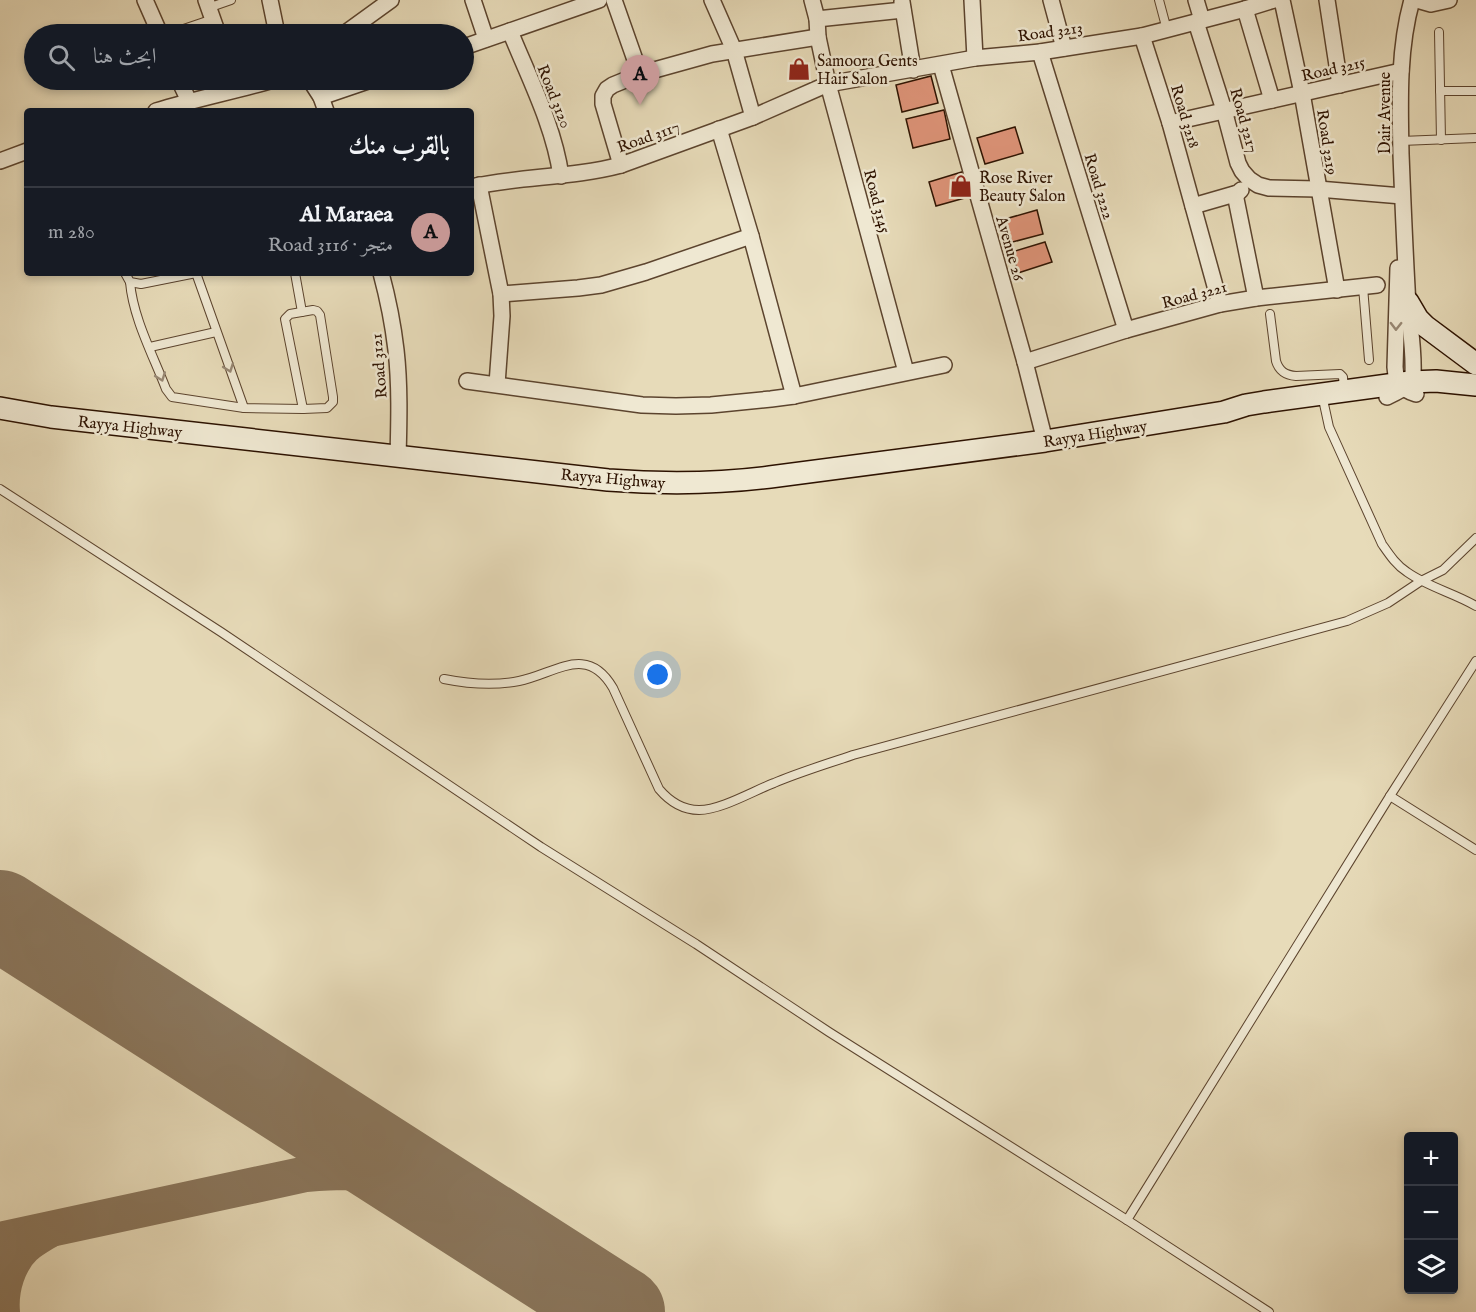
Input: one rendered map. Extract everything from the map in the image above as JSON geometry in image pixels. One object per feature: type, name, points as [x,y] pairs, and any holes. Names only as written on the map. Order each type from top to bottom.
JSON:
[{"type":"main road","points":[[1408,302],[1425,326],[1476,364]]},
{"type":"main road","name":"Rayya Highway","points":[[1224,412],[1249,412],[1324,404],[1436,381],[1476,385]]},
{"type":"main road","name":"Rayya Highway","points":[[0,408],[51,417],[608,480],[689,483],[770,477],[1045,441],[1344,390],[1403,389],[1476,393]]},
{"type":"street","points":[[145,0],[156,24]]},
{"type":"street","points":[[270,0],[275,24]]},
{"type":"street","points":[[357,24],[389,0]]},
{"type":"street","points":[[473,0],[486,39]]},
{"type":"street","points":[[474,43],[599,0]]},
{"type":"street","points":[[614,0],[640,74]]},
{"type":"street","points":[[712,0],[734,50],[753,117]]},
{"type":"street","name":"Road 3145","points":[[812,0],[828,84],[906,372]]},
{"type":"street","points":[[972,0],[975,58]]},
{"type":"street","points":[[1051,0],[1064,48]]},
{"type":"street","name":"Road 3217","points":[[1196,0],[1199,21],[1238,163],[1249,179],[1269,188],[1318,189],[1402,196]]},
{"type":"street","name":"Road 3213","points":[[828,84],[975,58],[1040,52],[1142,36],[1274,0]]},
{"type":"street","name":"Road 3219","points":[[1282,0],[1302,93],[1337,290]]},
{"type":"street","points":[[1327,0],[1340,85]]},
{"type":"street","points":[[1414,0],[1431,3],[1449,0]]},
{"type":"street","name":"Dair Avenue","points":[[1403,226],[1399,250],[1395,367],[1396,379],[1403,389],[1412,378],[1413,370],[1403,226],[1401,71],[1407,21],[1414,0]]},
{"type":"street","points":[[817,19],[902,5],[913,70]]},
{"type":"street","points":[[209,9],[214,24]]},
{"type":"street","points":[[1245,9],[1272,100]]},
{"type":"street","name":"Road 3120","points":[[510,31],[552,133],[561,176]]},
{"type":"street","name":"Road 3218","points":[[1142,36],[1170,123],[1220,304]]},
{"type":"street","points":[[621,165],[603,104],[603,96],[613,85],[640,74],[712,54],[818,38]]},
{"type":"street","name":"Road 3222","points":[[1040,52],[1126,330]]},
{"type":"street","name":"Avenue 26","points":[[940,65],[1025,362],[1045,441]]},
{"type":"street","name":"Road 3215","points":[[1170,123],[1401,71]]},
{"type":"street","name":"Road 3117","points":[[475,186],[507,180],[599,171],[621,165],[753,117],[828,84]]},
{"type":"street","points":[[184,90],[189,101]]},
{"type":"street","points":[[166,108],[221,90]]},
{"type":"street","points":[[316,90],[324,104],[351,90]]},
{"type":"street","points":[[719,129],[794,396]]},
{"type":"street","points":[[0,161],[24,152]]},
{"type":"street","points":[[1193,206],[1234,194],[1243,189],[1249,179]]},
{"type":"street","points":[[475,186],[501,294],[502,316],[497,384]]},
{"type":"street","points":[[1234,194],[1256,298]]},
{"type":"street","points":[[501,294],[601,285],[750,236]]},
{"type":"street","name":"Road 3121","points":[[382,276],[390,307],[396,352],[399,397],[398,456]]},
{"type":"street","name":"Road 3221","points":[[1025,362],[1126,330],[1220,304],[1370,286]]},
{"type":"street","points":[[467,381],[642,405],[676,406],[721,404],[794,396],[944,364]]},
{"type":"lane","points":[[185,24],[209,9],[231,0]]},
{"type":"lane","points":[[1159,0],[1167,30]]},
{"type":"lane","points":[[1439,32],[1441,140]]},
{"type":"lane","points":[[1440,91],[1476,90]]},
{"type":"lane","points":[[1401,141],[1476,138]]},
{"type":"lane","points":[[126,276],[130,282],[135,311],[166,389],[172,397],[244,408],[303,409],[327,408],[333,402],[333,397],[320,315],[315,310],[288,315],[285,319],[303,409]]},
{"type":"lane","points":[[155,276],[160,280]]},
{"type":"lane","points":[[130,282],[141,284],[181,276]]},
{"type":"lane","points":[[197,276],[244,408]]},
{"type":"lane","points":[[296,276],[302,312]]},
{"type":"lane","points":[[1369,360],[1370,286]]},
{"type":"lane","points":[[1270,314],[1278,367],[1289,375],[1296,376],[1340,374],[1343,377],[1344,390]]},
{"type":"lane","points":[[150,347],[216,332]]},
{"type":"lane","points":[[1324,404],[1329,428],[1382,544],[1392,559],[1406,572],[1421,581],[1473,604],[1476,595]]},
{"type":"lane","points":[[0,489],[221,632],[541,847],[1269,1312]]},
{"type":"lane","points":[[444,679],[462,683],[500,684],[536,677],[573,664],[592,667],[608,679],[659,789],[667,799],[682,807],[708,809],[788,777],[853,755],[1347,621],[1388,603],[1421,581],[1443,570],[1476,538]]},
{"type":"lane","points":[[1127,1220],[1476,661]]},
{"type":"lane","points":[[1390,796],[1476,850]]},
{"type":"building","points":[[931,76],[938,103],[902,112],[896,85]]},
{"type":"building","points":[[944,110],[950,139],[913,148],[906,119]]},
{"type":"building","points":[[1015,127],[1023,153],[985,164],[977,138]]},
{"type":"building","points":[[965,171],[972,196],[936,206],[929,182]]},
{"type":"building","points":[[1037,210],[1043,234],[1005,244],[998,221]]},
{"type":"building","points":[[1045,242],[1052,262],[1018,273],[1012,252]]},
{"type":"taxiway","points":[[0,1240],[306,1174],[344,1172],[368,1175],[436,1194]]},
{"type":"taxiway","points":[[2,1312],[2,1294],[6,1276],[14,1260],[25,1246],[49,1230]]},
{"type":"runway","points":[[0,915],[620,1312]]},
{"type":"place","name":"Samoora Gents Hair Salon","points":[[799,69]]},
{"type":"place","name":"Al Maraea","points":[[640,105]]},
{"type":"place","name":"Rose River Beauty Salon","points":[[961,186]]}]
